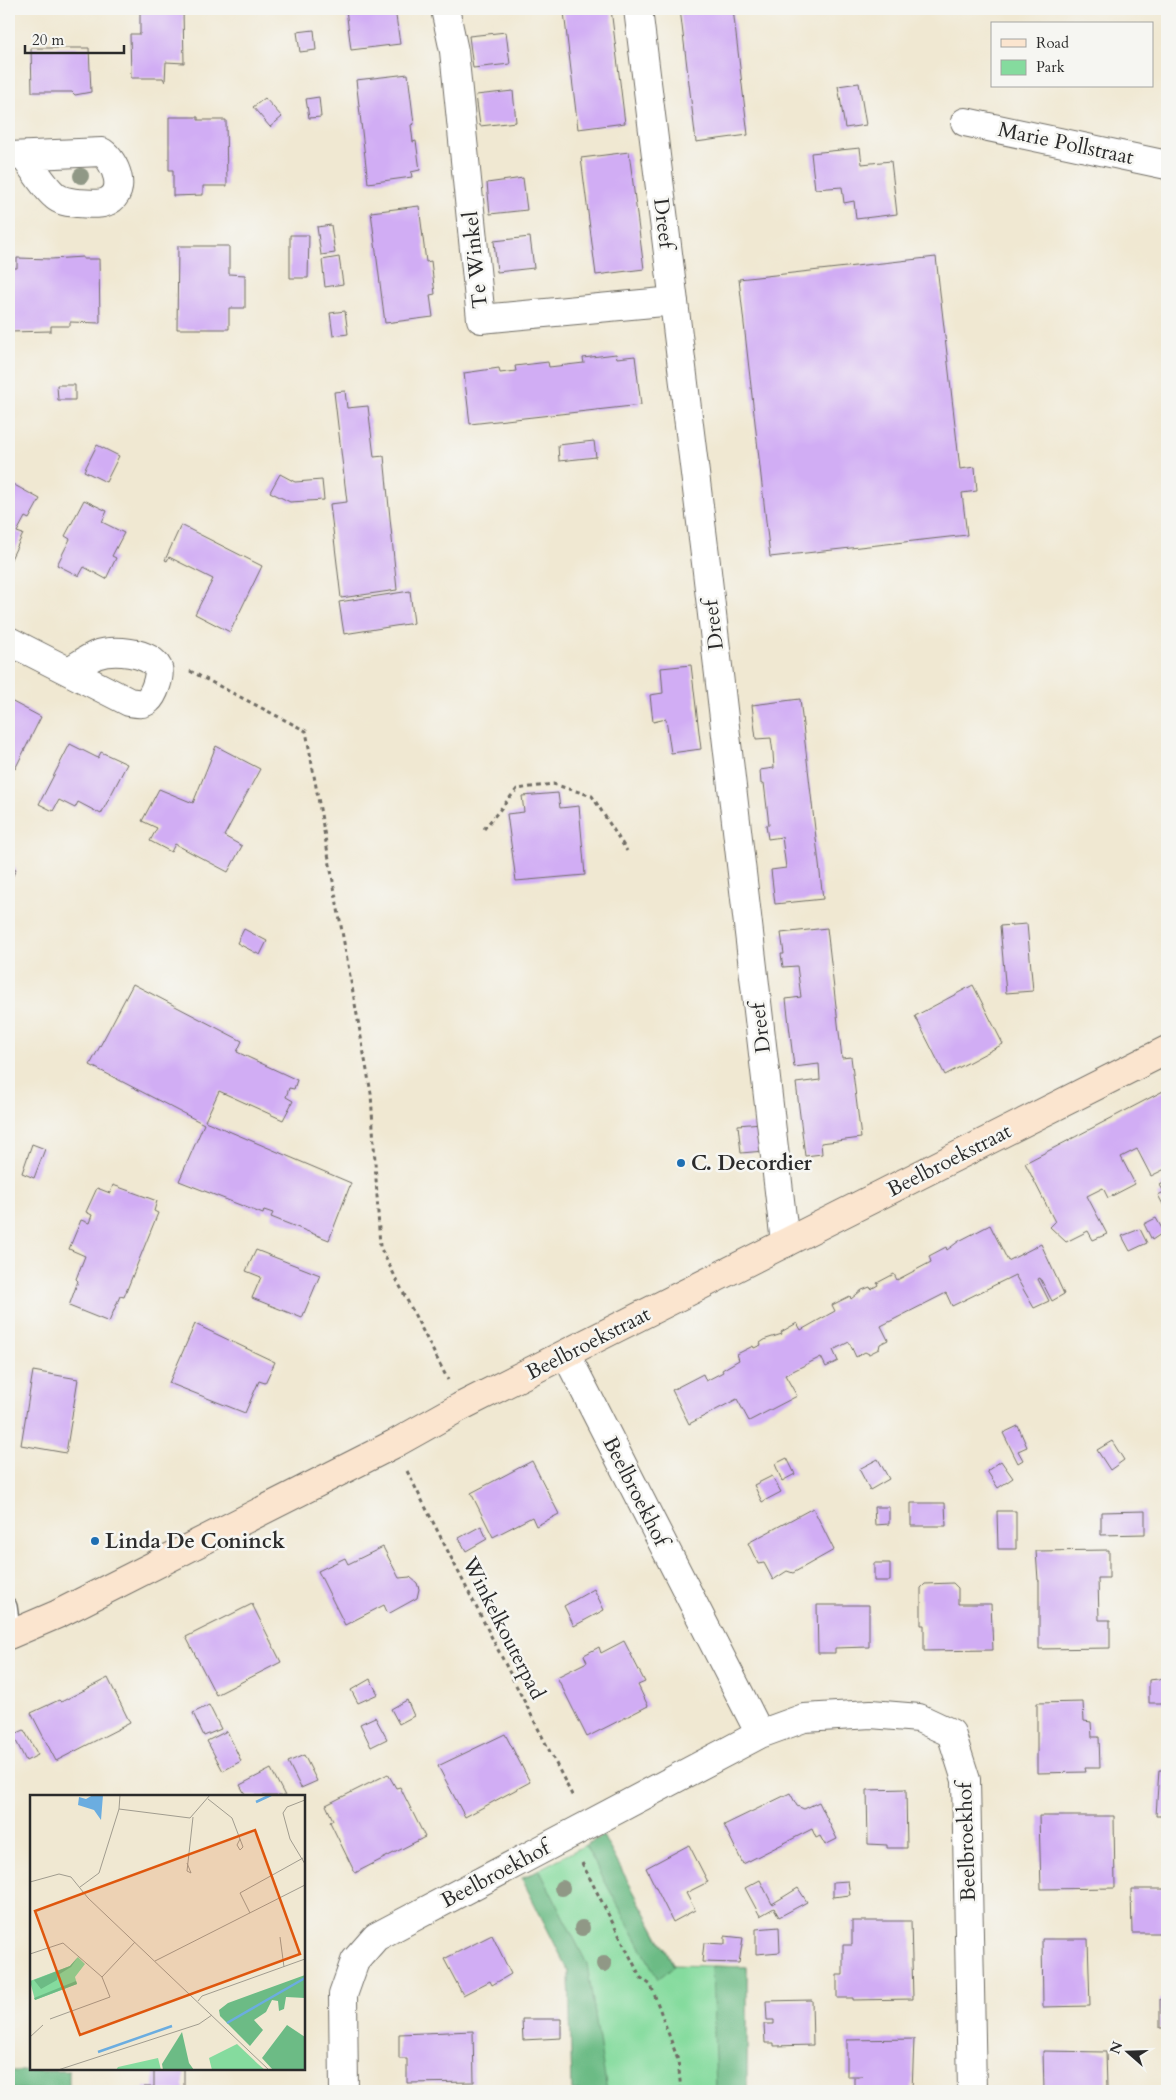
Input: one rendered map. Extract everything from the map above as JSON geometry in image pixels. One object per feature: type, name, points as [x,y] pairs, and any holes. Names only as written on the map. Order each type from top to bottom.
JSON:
[{"type":"street","name":"Te Winkel","points":[[445,9],[454,51],[481,319],[674,301]]},
{"type":"street","name":"Dreef","points":[[638,9],[785,1243]]},
{"type":"street","name":"Marie Pollstraat","points":[[965,122],[1167,165]]},
{"type":"street","points":[[9,641],[129,702],[141,704],[148,700],[158,681],[159,670],[155,664],[143,657],[121,650],[97,655],[69,671]]},
{"type":"street","name":"Beelbroekstraat","points":[[11,1635],[76,1605],[394,1444],[460,1407],[1167,1050]]},
{"type":"street","name":"Beelbroekhof","points":[[566,1354],[760,1734]]},
{"type":"street","name":"Beelbroekhof","points":[[344,2091],[343,1995],[355,1961],[376,1937],[760,1734],[804,1718],[871,1714],[919,1718],[951,1733],[966,1780],[972,2091]]},
{"type":"lane","points":[[9,1606],[11,1635]]},
{"type":"path","points":[[159,670],[192,670],[306,731],[371,1093],[380,1247],[460,1407]]},
{"type":"path","points":[[484,829],[518,788],[553,784],[592,796],[627,851]]},
{"type":"path","name":"Winkelkouterpad","points":[[394,1444],[578,1831],[641,1978],[651,1985],[678,2060],[681,2091]]},
{"type":"green space","points":[[603,1836],[674,1965],[747,1967],[747,2091],[572,2091],[569,1972],[522,1878]]},
{"type":"green space","points":[[603,1836],[674,1966],[658,1979],[585,1845]]},
{"type":"green space","points":[[539,1869],[587,1964],[607,2091],[572,2091],[569,1972],[522,1879]]},
{"type":"green space","points":[[712,1966],[747,1967],[747,2091],[716,2091]]},
{"type":"green space","points":[[9,2071],[69,2071],[69,2091],[9,2089]]},
{"type":"building","points":[[140,9],[183,9],[184,63],[166,62],[165,82],[163,78],[131,78],[130,34],[140,34]]},
{"type":"building","points":[[346,9],[395,9],[400,44],[351,50]]},
{"type":"building","points":[[611,9],[625,123],[578,129],[564,12]]},
{"type":"building","points":[[680,9],[733,9],[748,135],[696,142]]},
{"type":"building","points":[[314,30],[316,50],[300,52],[297,32]]},
{"type":"building","points":[[506,32],[510,64],[473,68],[469,36]]},
{"type":"building","points":[[31,48],[89,48],[91,92],[75,95],[72,92],[32,92]]},
{"type":"building","points":[[408,74],[414,124],[411,125],[413,142],[416,141],[420,170],[411,172],[412,177],[368,183],[356,80]]},
{"type":"building","points":[[859,83],[866,125],[845,128],[838,86]]},
{"type":"building","points":[[513,91],[516,122],[480,126],[476,95]]},
{"type":"building","points":[[319,97],[321,117],[309,118],[306,99]]},
{"type":"building","points":[[265,98],[282,117],[270,127],[253,107]]},
{"type":"building","points":[[169,117],[198,117],[198,120],[226,120],[227,186],[203,186],[203,195],[173,196],[173,170],[169,170]]},
{"type":"building","points":[[860,148],[862,164],[891,161],[897,214],[856,219],[854,201],[844,203],[842,187],[815,189],[811,153]]},
{"type":"building","points":[[629,152],[644,269],[596,275],[581,158]]},
{"type":"building","points":[[523,178],[527,210],[490,214],[487,183]]},
{"type":"building","points":[[419,206],[426,262],[431,261],[435,294],[430,295],[433,317],[385,323],[371,212]]},
{"type":"building","points":[[331,225],[335,253],[321,255],[317,227]]},
{"type":"building","points":[[290,235],[309,235],[308,278],[290,278]]},
{"type":"building","points":[[530,237],[534,268],[497,272],[494,241]]},
{"type":"building","points":[[178,246],[229,246],[229,274],[245,275],[245,308],[229,308],[229,329],[177,329]]},
{"type":"building","points":[[83,257],[83,259],[99,259],[100,323],[70,322],[70,326],[51,326],[51,331],[9,332],[9,268],[17,268],[17,258],[51,259]]},
{"type":"building","points":[[339,257],[343,284],[325,287],[322,260]]},
{"type":"building","points":[[936,257],[960,469],[975,467],[977,491],[962,493],[967,535],[770,557],[739,279]]},
{"type":"building","points":[[345,311],[348,334],[333,336],[330,313]]},
{"type":"building","points":[[616,354],[617,358],[635,356],[641,405],[470,424],[464,373],[499,368],[500,373],[516,371],[515,366],[548,362],[549,367],[584,363],[583,358]]},
{"type":"building","points":[[57,385],[75,385],[75,400],[58,400]]},
{"type":"building","points":[[345,391],[347,408],[368,406],[374,457],[384,456],[397,590],[341,598],[330,504],[347,502],[334,392]]},
{"type":"building","points":[[594,441],[596,457],[559,461],[558,445]]},
{"type":"building","points":[[97,445],[119,456],[106,482],[84,471]]},
{"type":"building","points":[[280,474],[295,482],[322,480],[324,500],[290,502],[270,492]]},
{"type":"building","points":[[9,482],[40,499],[29,519],[25,517],[17,532],[23,534],[10,561]]},
{"type":"building","points":[[84,500],[107,511],[102,522],[124,533],[112,556],[116,558],[106,579],[84,567],[79,576],[57,565],[70,539],[65,536]]},
{"type":"building","points":[[181,525],[262,566],[230,632],[195,614],[213,579],[169,557],[167,561],[165,560]]},
{"type":"building","points":[[410,591],[414,623],[344,634],[339,602]]},
{"type":"building","points":[[691,665],[701,749],[671,753],[666,719],[653,722],[650,695],[663,693],[661,668]]},
{"type":"building","points":[[800,699],[823,899],[775,904],[771,870],[786,868],[782,837],[768,839],[766,825],[769,825],[764,783],[761,784],[760,770],[774,768],[773,753],[771,738],[756,739],[752,705]]},
{"type":"building","points":[[9,700],[41,717],[15,769],[9,766]]},
{"type":"building","points":[[70,744],[98,758],[101,752],[127,764],[101,814],[78,802],[75,808],[59,800],[53,811],[39,804]]},
{"type":"building","points":[[216,746],[260,769],[224,836],[242,846],[228,872],[175,844],[171,852],[150,841],[157,828],[142,821],[159,789],[193,803]]},
{"type":"building","points":[[558,793],[560,808],[579,806],[585,875],[516,881],[507,814],[524,812],[522,796]]},
{"type":"building","points":[[9,865],[16,869],[9,884]]},
{"type":"building","points":[[1027,924],[1033,991],[1006,993],[1000,926]]},
{"type":"building","points":[[827,928],[842,1058],[851,1057],[861,1138],[821,1143],[822,1154],[805,1156],[796,1083],[820,1080],[819,1064],[794,1067],[786,999],[801,997],[797,966],[783,967],[781,954],[784,954],[781,933]]},
{"type":"building","points":[[244,929],[267,941],[260,955],[237,943]]},
{"type":"building","points":[[133,984],[242,1041],[237,1052],[297,1080],[294,1089],[289,1088],[286,1097],[293,1101],[283,1120],[219,1091],[205,1121],[351,1183],[329,1240],[271,1217],[273,1213],[264,1210],[263,1214],[179,1181],[204,1124],[90,1065]]},
{"type":"building","points":[[973,985],[1003,1044],[945,1075],[915,1016]]},
{"type":"building","points":[[1167,1089],[1167,1168],[1151,1176],[1137,1149],[1121,1157],[1135,1184],[1108,1198],[1103,1188],[1087,1196],[1107,1234],[1093,1240],[1088,1231],[1066,1242],[1050,1227],[1055,1222],[1025,1163]]},
{"type":"building","points":[[761,1123],[764,1151],[741,1153],[738,1125]]},
{"type":"building","points":[[32,1144],[45,1149],[34,1178],[22,1173]]},
{"type":"building","points":[[1167,1181],[1167,1212],[1158,1195],[1164,1192],[1160,1185]]},
{"type":"building","points":[[113,1185],[157,1201],[154,1211],[158,1213],[124,1297],[120,1296],[109,1322],[69,1306],[78,1281],[76,1279],[85,1256],[69,1249],[81,1220],[89,1223],[92,1215],[86,1212],[97,1188],[110,1193]]},
{"type":"building","points":[[1156,1218],[1164,1232],[1152,1240],[1144,1224]]},
{"type":"building","points":[[990,1225],[1008,1261],[1041,1244],[1064,1294],[1052,1301],[1040,1278],[1038,1279],[1049,1301],[1034,1308],[1015,1275],[952,1306],[946,1293],[881,1326],[888,1340],[880,1344],[879,1349],[869,1354],[865,1352],[856,1357],[849,1342],[833,1350],[838,1361],[826,1367],[821,1357],[785,1375],[797,1396],[749,1421],[737,1399],[689,1424],[672,1390],[703,1374],[706,1381],[723,1372],[722,1370],[739,1360],[737,1354],[753,1346],[754,1348],[761,1345],[760,1343],[766,1339],[782,1334],[781,1332],[797,1323],[801,1330],[835,1311],[832,1305],[850,1296],[851,1299],[862,1290],[870,1287],[871,1289],[878,1285],[877,1283],[894,1274],[897,1280],[931,1262],[929,1256],[946,1247],[947,1250],[959,1241]]},
{"type":"building","points":[[1140,1229],[1147,1243],[1130,1251],[1122,1236]]},
{"type":"building","points":[[256,1250],[320,1275],[302,1318],[252,1298],[261,1277],[246,1271]]},
{"type":"building","points":[[195,1324],[275,1362],[265,1383],[259,1381],[245,1413],[169,1383]]},
{"type":"building","points":[[33,1371],[78,1379],[66,1453],[21,1445]]},
{"type":"building","points":[[1018,1426],[1027,1447],[1018,1451],[1023,1460],[1018,1463],[1003,1433]]},
{"type":"building","points":[[1112,1441],[1124,1460],[1110,1470],[1097,1450]]},
{"type":"building","points":[[787,1458],[795,1474],[782,1481],[775,1464]]},
{"type":"building","points":[[878,1459],[889,1479],[870,1490],[859,1469]]},
{"type":"building","points":[[532,1461],[559,1514],[536,1526],[532,1517],[493,1537],[471,1493]]},
{"type":"building","points":[[1001,1461],[1013,1478],[998,1488],[987,1471]]},
{"type":"building","points":[[772,1476],[781,1492],[762,1502],[754,1485]]},
{"type":"building","points":[[911,1503],[945,1503],[946,1526],[911,1526]]},
{"type":"building","points":[[874,1507],[889,1507],[889,1524],[875,1525]]},
{"type":"building","points":[[813,1508],[834,1550],[793,1573],[787,1571],[773,1580],[764,1563],[758,1564],[748,1543]]},
{"type":"building","points":[[997,1511],[1016,1511],[1016,1549],[998,1549]]},
{"type":"building","points":[[1145,1511],[1145,1534],[1101,1535],[1101,1512]]},
{"type":"building","points":[[481,1526],[487,1539],[466,1551],[459,1538]]},
{"type":"building","points":[[383,1547],[399,1578],[410,1577],[417,1583],[419,1589],[417,1598],[388,1614],[384,1605],[345,1625],[318,1571],[345,1558],[348,1564]]},
{"type":"building","points":[[1109,1550],[1109,1578],[1098,1578],[1099,1620],[1110,1620],[1110,1648],[1039,1649],[1039,1580],[1036,1551]]},
{"type":"building","points":[[874,1563],[890,1563],[890,1581],[874,1581]]},
{"type":"building","points":[[953,1583],[958,1588],[958,1604],[991,1604],[993,1650],[924,1651],[924,1625],[921,1625],[921,1588],[925,1584]]},
{"type":"building","points":[[594,1589],[604,1610],[574,1626],[564,1606]]},
{"type":"building","points":[[252,1604],[281,1662],[216,1695],[186,1637]]},
{"type":"building","points":[[817,1605],[869,1605],[869,1647],[835,1648],[835,1653],[818,1653]]},
{"type":"building","points":[[624,1641],[645,1682],[638,1685],[648,1706],[587,1737],[557,1677],[587,1662],[584,1655],[599,1647],[601,1653]]},
{"type":"building","points":[[108,1678],[130,1723],[56,1761],[31,1713],[59,1700],[61,1702]]},
{"type":"building","points":[[1167,1678],[1167,1703],[1149,1703],[1149,1680]]},
{"type":"building","points":[[370,1679],[378,1694],[358,1703],[351,1690]]},
{"type":"building","points":[[407,1700],[414,1716],[399,1724],[391,1709]]},
{"type":"building","points":[[1083,1702],[1084,1721],[1091,1722],[1092,1737],[1099,1737],[1100,1768],[1085,1768],[1086,1772],[1037,1773],[1037,1703]]},
{"type":"building","points":[[209,1705],[221,1729],[204,1736],[193,1713]]},
{"type":"building","points":[[375,1717],[387,1739],[371,1747],[360,1724]]},
{"type":"building","points":[[24,1730],[38,1755],[26,1761],[13,1735]]},
{"type":"building","points":[[227,1731],[241,1761],[223,1771],[207,1741]]},
{"type":"building","points":[[505,1734],[530,1782],[465,1817],[438,1766]]},
{"type":"building","points":[[304,1755],[317,1781],[301,1788],[288,1762]]},
{"type":"building","points":[[271,1769],[284,1795],[245,1795],[240,1785]]},
{"type":"building","points":[[1159,1770],[1167,1770],[1167,1816],[1156,1816]]},
{"type":"building","points":[[388,1774],[396,1788],[400,1787],[425,1837],[355,1873],[330,1822],[333,1820],[326,1805]]},
{"type":"building","points":[[906,1789],[907,1848],[887,1848],[887,1845],[868,1844],[867,1790]]},
{"type":"building","points":[[790,1793],[797,1806],[804,1809],[819,1802],[837,1839],[825,1845],[820,1836],[816,1838],[812,1829],[743,1864],[724,1825]]},
{"type":"building","points":[[1039,1816],[1114,1816],[1115,1888],[1041,1889]]},
{"type":"building","points":[[689,1845],[708,1882],[686,1893],[695,1910],[673,1922],[646,1868]]},
{"type":"building","points":[[760,1880],[772,1904],[798,1888],[807,1902],[779,1917],[774,1908],[760,1916],[745,1888]]},
{"type":"building","points":[[848,1881],[850,1895],[833,1897],[833,1882]]},
{"type":"building","points":[[1131,1889],[1167,1889],[1167,1933],[1132,1933]]},
{"type":"building","points":[[852,1921],[911,1921],[913,1999],[853,2000],[853,1998],[837,1998],[837,1975],[843,1975],[843,1945],[852,1945]]},
{"type":"building","points":[[779,1927],[780,1952],[756,1954],[756,1929]]},
{"type":"building","points":[[492,1935],[511,1974],[492,1985],[490,1981],[463,1995],[444,1959]]},
{"type":"building","points":[[725,1936],[743,1938],[739,1963],[702,1962],[704,1943],[725,1944]]},
{"type":"building","points":[[10,1939],[12,1972],[9,1972]]},
{"type":"building","points":[[1042,1939],[1088,1939],[1090,2006],[1043,2007]]},
{"type":"building","points":[[1160,1999],[1167,1999],[1167,2028],[1160,2028]]},
{"type":"building","points":[[812,2000],[813,2045],[774,2046],[774,2043],[765,2043],[764,2024],[774,2024],[774,2020],[767,2020],[766,2001]]},
{"type":"building","points":[[522,2019],[561,2019],[561,2038],[523,2040]]},
{"type":"building","points":[[473,2031],[474,2082],[407,2083],[407,2059],[399,2059],[399,2034]]},
{"type":"building","points":[[914,2039],[912,2091],[854,2091],[854,2078],[862,2076],[847,2076],[847,2040]]},
{"type":"building","points":[[1043,2051],[1106,2052],[1107,2087],[1095,2088],[1095,2091],[1044,2091]]},
{"type":"building","points":[[154,2070],[184,2070],[184,2091],[144,2091],[144,2087],[154,2087]]},
{"type":"place","name":"C. Decordier","points":[[681,1163]]},
{"type":"place","name":"Linda De Coninck","points":[[95,1541]]}]
